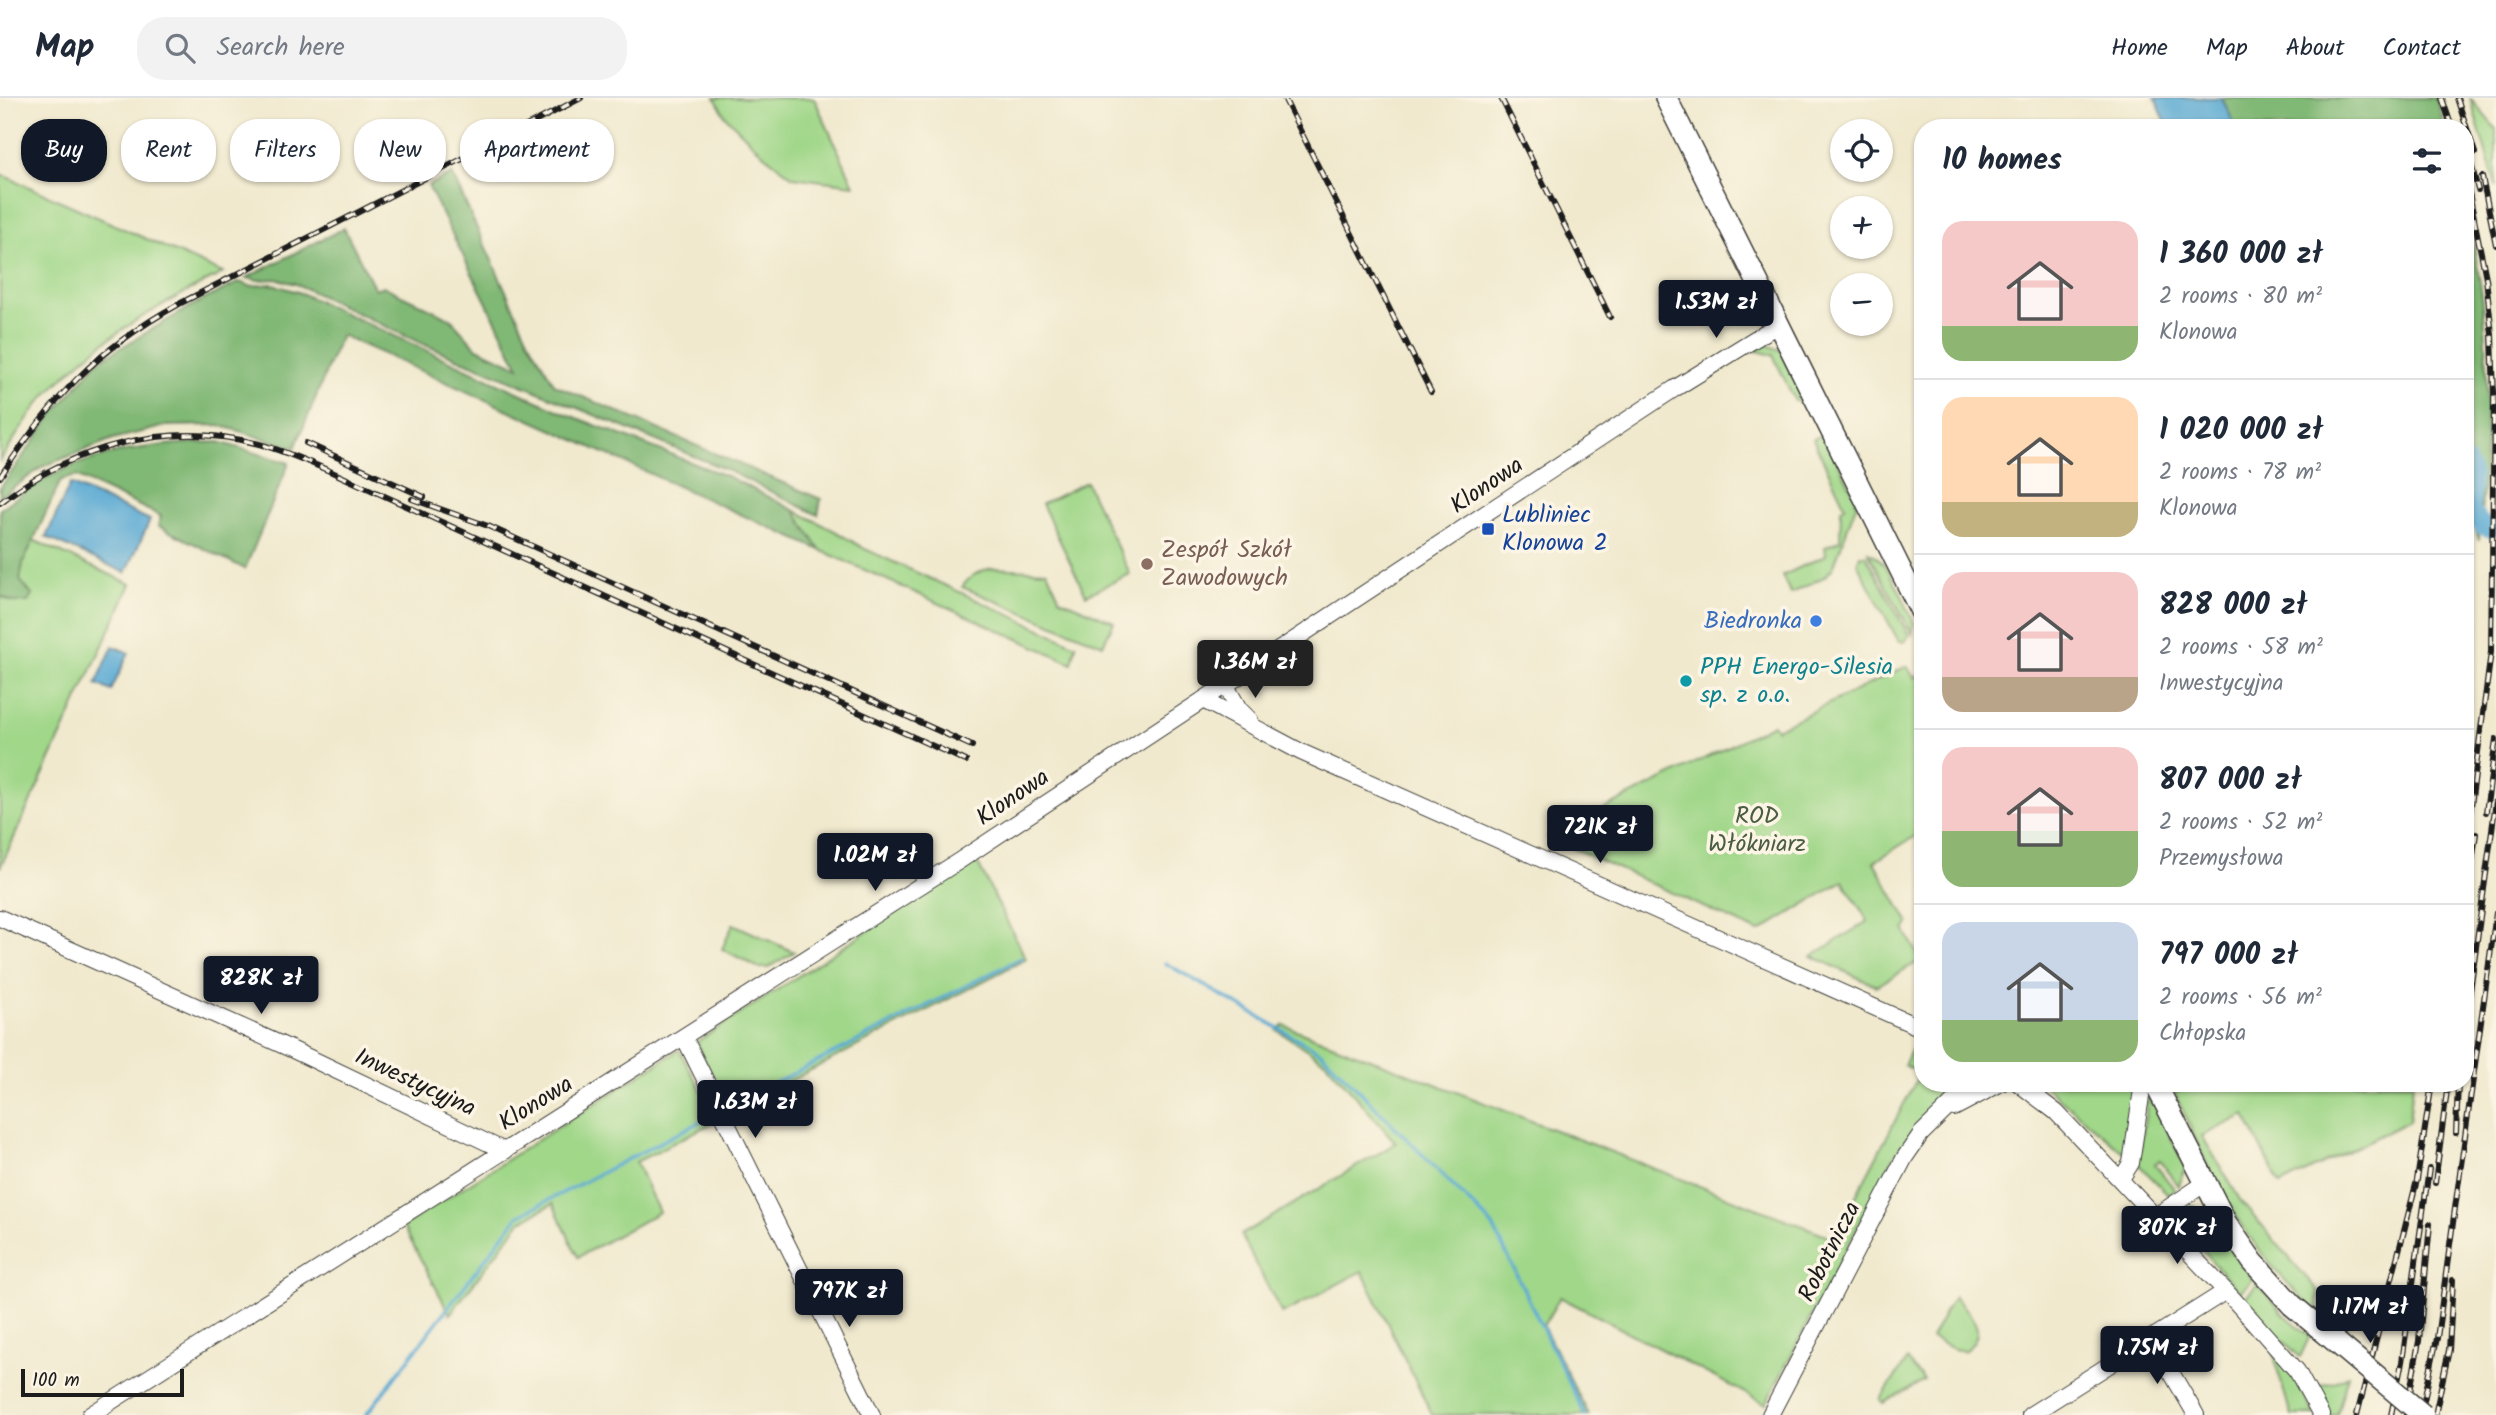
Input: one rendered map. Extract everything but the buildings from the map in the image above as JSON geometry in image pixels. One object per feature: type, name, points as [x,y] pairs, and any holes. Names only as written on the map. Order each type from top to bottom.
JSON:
[{"type":"main road","points":[[1666,98],[1914,597]]},
{"type":"main road","points":[[2159,1092],[2204,1184],[2253,1262],[2292,1305],[2423,1415]]},
{"type":"street","name":"Klonowa","points":[[90,1415],[959,861],[1674,389],[1779,324]]},
{"type":"street","points":[[1226,686],[1239,709],[1262,732]]},
{"type":"street","points":[[1203,700],[1312,757],[1914,1025]]},
{"type":"street","name":"Inwestycyjna","points":[[0,918],[505,1151]]},
{"type":"street","points":[[684,1037],[872,1415]]},
{"type":"street","name":"Robotnicza","points":[[1770,1415],[1905,1157],[1921,1134],[1964,1092]]},
{"type":"street","name":"Robotnicza","points":[[1939,1116],[1984,1092]]},
{"type":"street","points":[[2030,1092],[2056,1112],[2226,1291],[2297,1371],[2321,1415]]},
{"type":"street","points":[[2121,1179],[2132,1163],[2142,1092]]},
{"type":"street","points":[[2156,1216],[2204,1184]]},
{"type":"street","points":[[2030,1415],[2226,1291]]},
{"type":"street","points":[[2151,1338],[2196,1415]]},
{"type":"green space","points":[[715,98],[814,98],[854,185],[793,177],[764,155],[725,116]]},
{"type":"green space","points":[[2222,98],[2436,98],[2442,119],[2232,119]]},
{"type":"green space","points":[[2470,98],[2496,129],[2496,187]]},
{"type":"green space","points":[[0,174],[223,273],[171,300],[99,346],[36,407],[0,461]]},
{"type":"green space","points":[[452,174],[528,339],[555,385],[821,499],[818,515],[727,470],[423,344],[296,284],[276,279],[246,278],[344,228],[375,289],[383,286],[450,318],[477,348],[519,367],[428,186],[436,182],[446,182],[446,177]]},
{"type":"green space","points":[[2474,249],[2484,314],[2487,370],[2479,540],[2474,527]]},
{"type":"green space","points":[[239,282],[250,286],[272,284],[298,292],[564,413],[729,477],[794,510],[820,550],[341,335],[295,448],[219,425],[166,426],[113,439],[44,466],[0,497],[0,488],[54,413],[98,361],[197,303]]},
{"type":"green space","points":[[1767,345],[1783,351],[1805,400],[1800,403],[1795,401],[1773,355],[1753,350]]},
{"type":"green space","points":[[1823,434],[1856,497],[1856,505],[1833,568],[1824,577],[1791,594],[1782,576],[1826,555],[1825,547],[1840,540],[1841,509],[1845,506],[1813,439]]},
{"type":"green space","points":[[219,442],[289,463],[245,569],[158,526],[161,516],[76,476],[61,480],[23,563],[20,580],[32,595],[28,602],[13,602],[0,596],[0,509],[22,493],[57,473],[101,456],[172,444]]},
{"type":"green space","points":[[1086,482],[1130,574],[1086,595],[1042,504]]},
{"type":"green space","points":[[794,510],[865,549],[1076,645],[1072,663],[820,550]]},
{"type":"green space","points":[[33,540],[131,584],[0,868],[0,596],[13,602],[32,595],[20,580],[23,563]]},
{"type":"green space","points":[[1868,552],[1883,563],[1896,583],[1914,624],[1912,634]]},
{"type":"green space","points":[[1860,555],[1866,555],[1909,636],[1904,642],[1898,640],[1857,563]]},
{"type":"green space","points":[[994,568],[1047,571],[1060,599],[1114,622],[1103,645],[962,587],[976,574]]},
{"type":"green space","name":"ROD Włókniarz","points":[[1907,666],[1914,678],[1914,837],[1874,862],[1909,923],[1905,931],[1914,947],[1914,964],[1876,986],[1812,956],[1868,921],[1843,881],[1759,932],[1548,837],[1773,724],[1776,729]]},
{"type":"green space","points":[[976,860],[1026,959],[728,1113],[697,1042]]},
{"type":"green space","points":[[733,924],[794,952],[768,968],[759,968],[722,949]]},
{"type":"green space","points":[[1283,1025],[1834,1238],[1914,1085],[1914,1092],[1950,1092],[1927,1112],[1893,1158],[1766,1404],[1560,1297],[1543,1326],[1589,1415],[1432,1415],[1362,1271],[1282,1314],[1241,1235],[1396,1143],[1326,1062],[1277,1030]]},
{"type":"green space","points":[[1914,1045],[1914,1070],[1904,1065]]},
{"type":"green space","points":[[679,1050],[718,1120],[636,1162],[659,1212],[578,1257],[553,1204],[521,1221],[450,1314],[403,1226]]},
{"type":"green space","points":[[2052,1092],[2137,1092],[2127,1155]]},
{"type":"green space","points":[[2175,1092],[2412,1092],[2409,1121],[2280,1185],[2245,1115],[2202,1136],[2242,1203],[2318,1291],[2317,1313],[2289,1285],[2240,1224],[2202,1154]]},
{"type":"green space","points":[[2151,1094],[2185,1168],[2179,1186],[2160,1160],[2155,1164],[2175,1190],[2168,1194],[2138,1162]]},
{"type":"green space","points":[[2194,1206],[2206,1213],[2253,1280],[2240,1292],[2179,1225],[2177,1221],[2185,1209]]},
{"type":"green space","points":[[2258,1284],[2284,1314],[2310,1336],[2300,1357],[2261,1320],[2244,1298]]},
{"type":"green space","points":[[1954,1296],[1971,1316],[1977,1330],[1972,1344],[1964,1351],[1931,1338]]},
{"type":"green space","points":[[2274,1352],[2290,1369],[2315,1415],[2291,1415]]},
{"type":"green space","points":[[1907,1360],[1924,1381],[1883,1403],[1880,1400]]},
{"type":"green space","points":[[2348,1375],[2337,1415],[2326,1415],[2316,1386],[2335,1382]]},
{"type":"water","points":[[2155,98],[2222,98],[2232,119],[2164,119]]},
{"type":"water","points":[[70,484],[150,520],[126,573],[46,537]]},
{"type":"water","points":[[113,646],[129,653],[111,691],[96,684]]},
{"type":"waterway","points":[[2474,515],[2482,525],[2490,528]]},
{"type":"waterway","points":[[726,1108],[1021,958]]},
{"type":"waterway","points":[[1165,963],[1322,1053],[1493,1226],[1585,1415]]},
{"type":"waterway","points":[[366,1415],[518,1216],[715,1114]]},
{"type":"railway","points":[[0,477],[38,423],[78,378],[149,322],[179,304],[581,98]]},
{"type":"railway","points":[[1284,98],[1431,392]]},
{"type":"railway","points":[[1501,98],[1610,317]]},
{"type":"railway","points":[[2442,98],[2449,119]]},
{"type":"railway","points":[[2457,98],[2464,119]]},
{"type":"railway","points":[[2474,175],[2478,190]]},
{"type":"railway","points":[[2482,177],[2496,245]]},
{"type":"railway","points":[[2474,218],[2486,278],[2492,335],[2494,396],[2491,652],[2474,783]]},
{"type":"railway","points":[[0,503],[58,466],[122,443],[190,435],[225,437],[259,444],[334,473],[966,761]]},
{"type":"railway","points":[[306,443],[424,497]]},
{"type":"railway","points":[[412,499],[488,526],[972,746]]},
{"type":"railway","points":[[2486,812],[2496,739]]},
{"type":"railway","points":[[2474,962],[2496,801]]},
{"type":"railway","points":[[2474,848],[2476,834]]},
{"type":"railway","points":[[2474,1071],[2496,913]]},
{"type":"railway","points":[[2357,1415],[2417,1180],[2431,1092]]},
{"type":"railway","points":[[2435,1183],[2447,1092]]},
{"type":"railway","points":[[2456,1133],[2458,1092]]},
{"type":"railway","points":[[2421,1415],[2437,1338],[2471,1092]]},
{"type":"railway","points":[[2391,1415],[2402,1362],[2429,1169]]},
{"type":"railway","points":[[2406,1415],[2419,1341],[2430,1224]]},
{"type":"railway","points":[[2435,1415],[2449,1350],[2453,1280]]},
{"type":"place","name":"Lubliniec Klonowa 2","points":[[1488,529]]},
{"type":"place","name":"Zespół Szkół Zawodowych","points":[[1147,564]]},
{"type":"place","name":"Biedronka","points":[[1816,621]]},
{"type":"place","name":"PPH Energo-Silesia sp. z o.o.","points":[[1686,681]]}]
